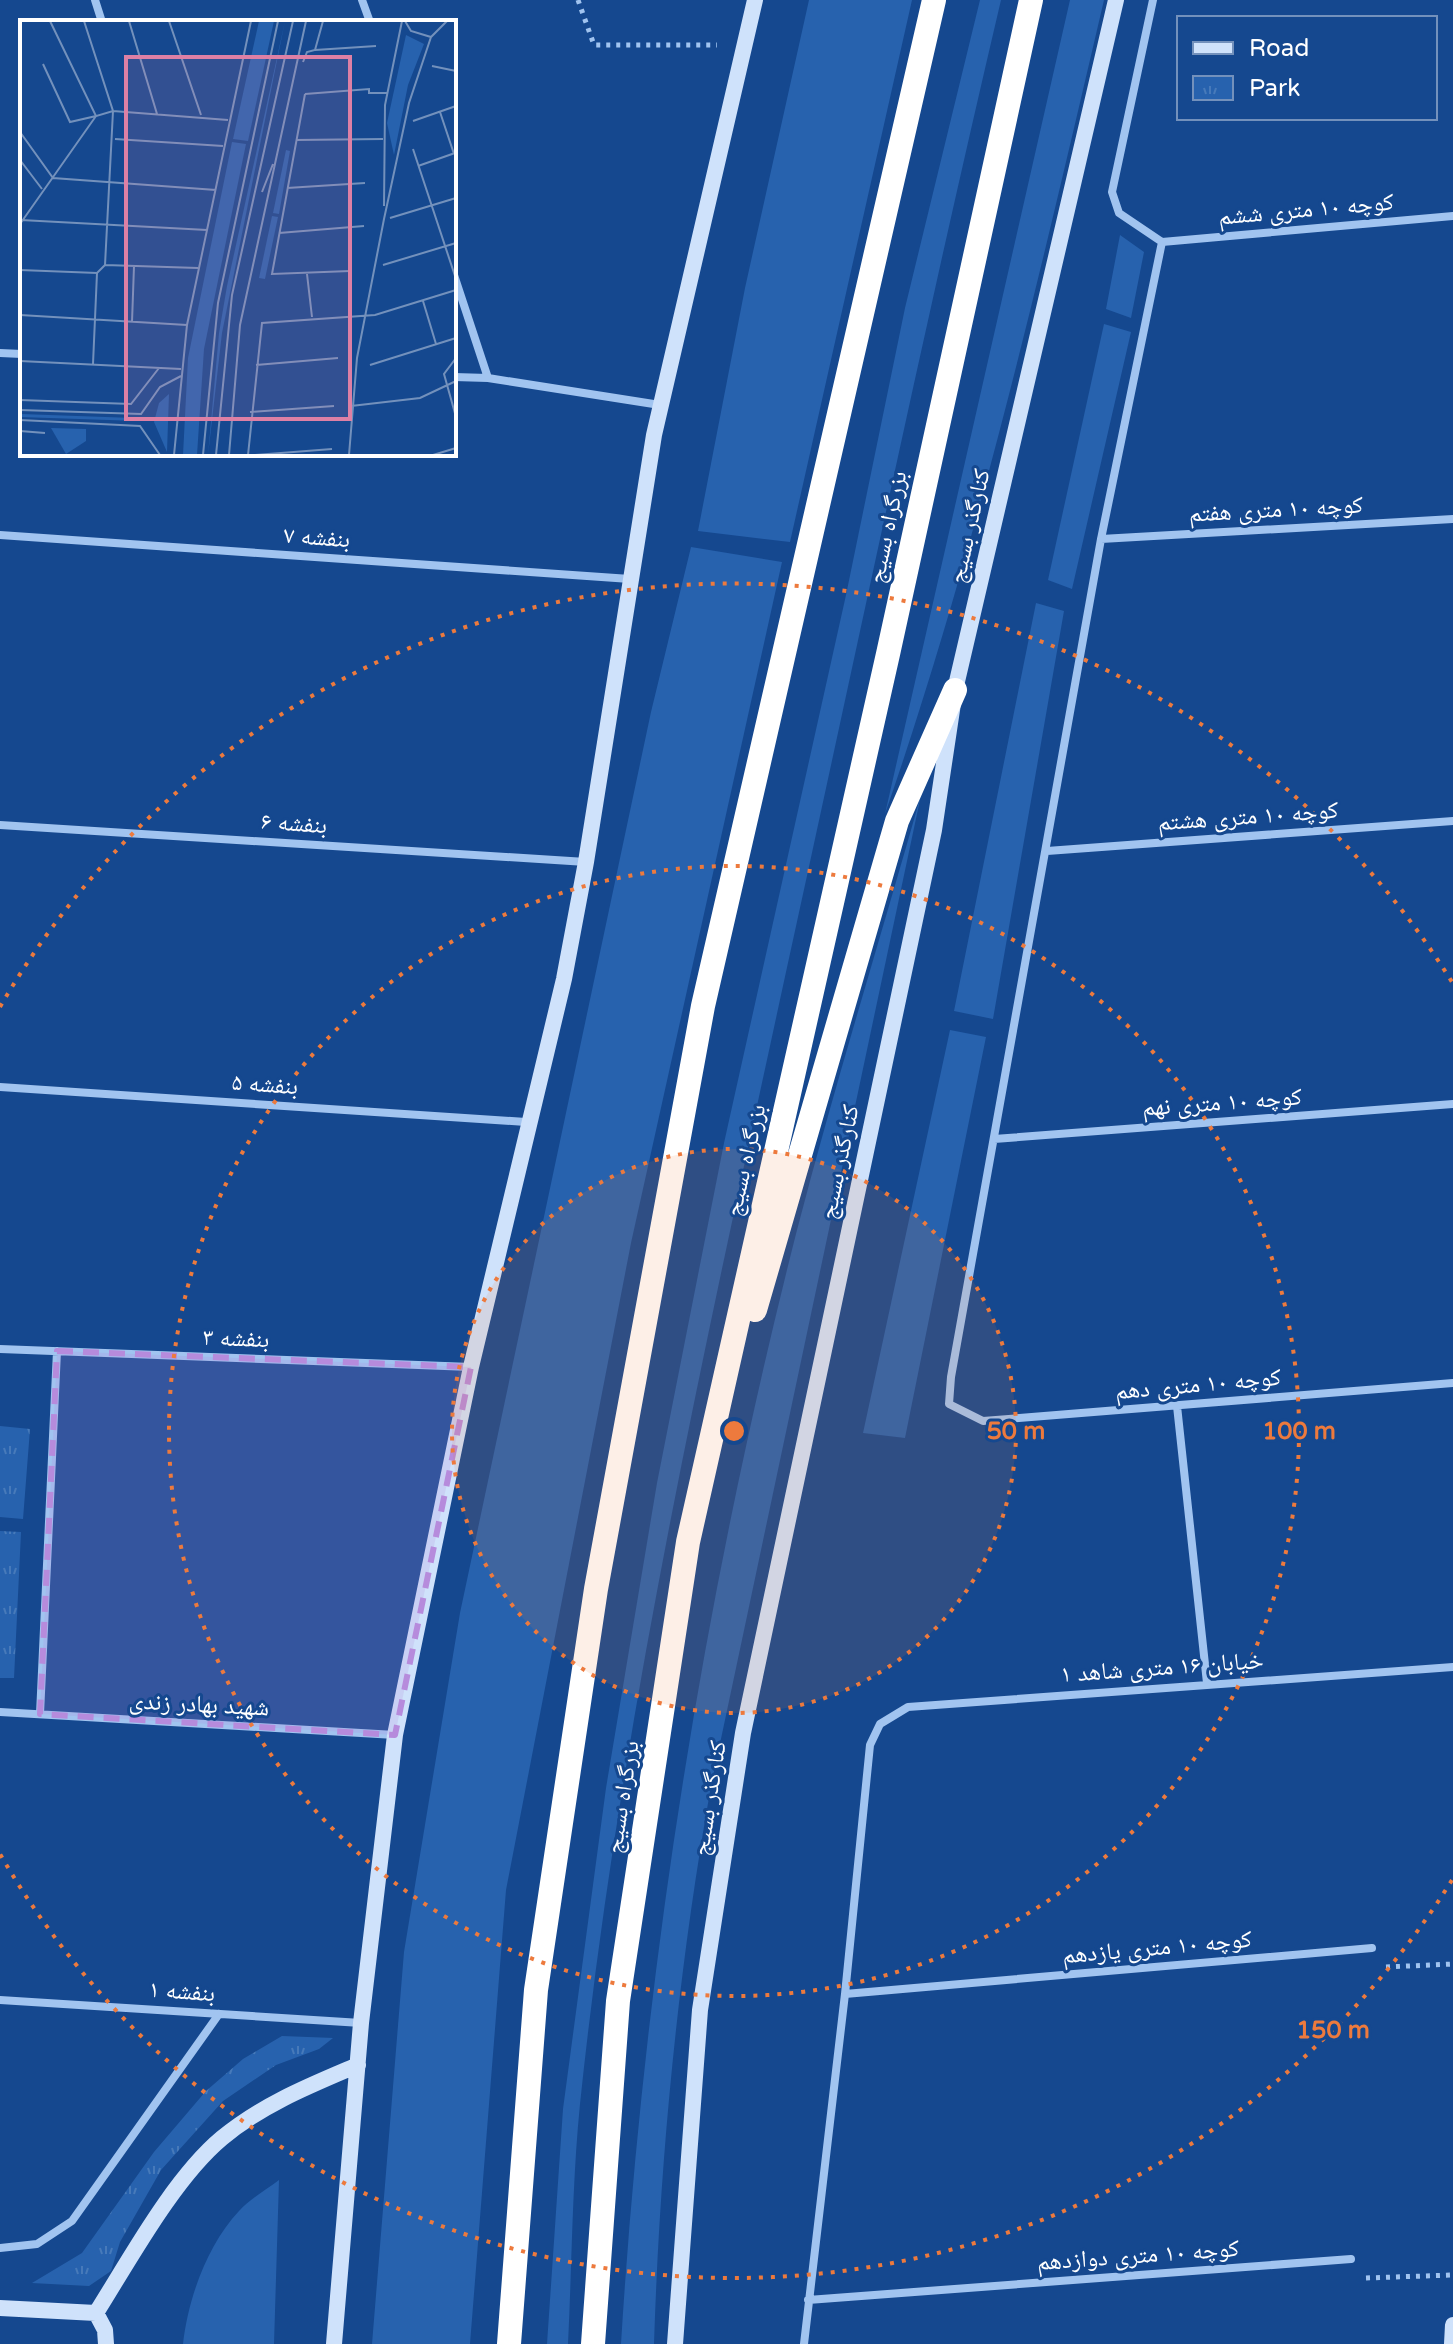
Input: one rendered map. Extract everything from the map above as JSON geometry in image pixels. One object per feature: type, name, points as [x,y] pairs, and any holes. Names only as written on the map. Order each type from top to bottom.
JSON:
[{"type":"highway","points":[[509,2344],[536,1990],[596,1589],[703,1006],[934,0]]},
{"type":"highway","name":"بزرگراه بسیج","points":[[593,2344],[618,2001],[688,1542],[888,654],[1031,0]]},
{"type":"highway","points":[[688,1542],[897,821],[955,690]]},
{"type":"main road","points":[[334,2344],[361,2023],[395,1735],[471,1367],[526,1122],[564,979],[660,405],[755,0]]},
{"type":"main road","name":"کنارگذر بسیج","points":[[675,2344],[700,2010],[743,1733],[934,830],[955,690],[1116,0]]},
{"type":"main road","points":[[96,2313],[180,2187],[221,2138],[287,2095],[358,2065]]},
{"type":"main road","points":[[0,2308],[96,2313]]},
{"type":"main road","points":[[96,2313],[105,2330],[106,2344]]},
{"type":"main road","points":[[1452,2344],[1453,2325]]},
{"type":"street","points":[[95,0],[101,20]]},
{"type":"street","points":[[362,0],[369,20]]},
{"type":"street","points":[[994,1139],[1101,539],[1162,242],[1119,213],[1112,192],[1153,0]]},
{"type":"street","name":"کوچه ۱۰ متری ششم","points":[[1162,242],[1453,216]]},
{"type":"street","points":[[456,281],[488,378]]},
{"type":"street","points":[[0,353],[20,354]]},
{"type":"street","points":[[456,377],[488,378],[660,405]]},
{"type":"street","name":"کوچه ۱۰ متری هفتم","points":[[1101,539],[1453,519]]},
{"type":"street","name":"بنفشه ۷","points":[[0,535],[630,579]]},
{"type":"street","name":"کوچه ۱۰ متری هشتم","points":[[1047,851],[1453,821]]},
{"type":"street","name":"بنفشه ۶","points":[[0,825],[586,862]]},
{"type":"street","name":"بنفشه ۵","points":[[0,1087],[526,1122]]},
{"type":"street","name":"کوچه ۱۰ متری نهم","points":[[994,1139],[1453,1104]]},
{"type":"street","name":"کوچه ۱۰ متری دهم","points":[[994,1139],[951,1377],[949,1404],[983,1421],[1453,1383]]},
{"type":"street","name":"بنفشه ۳","points":[[0,1349],[471,1367]]},
{"type":"street","points":[[40,1714],[57,1351]]},
{"type":"street","points":[[1177,1406],[1207,1683]]},
{"type":"street","name":"خیابان ۱۶ متری شاهد ۱","points":[[845,1994],[870,1745],[880,1724],[908,1707],[1453,1667]]},
{"type":"street","name":"شهید بهادر زندی","points":[[0,1712],[395,1735]]},
{"type":"street","name":"کوچه ۱۰ متری یازدهم","points":[[845,1994],[1372,1948]]},
{"type":"street","points":[[804,2344],[845,1994]]},
{"type":"street","name":"بنفشه ۱","points":[[0,2000],[361,2023]]},
{"type":"street","points":[[0,2248],[37,2244],[72,2221],[219,2014]]},
{"type":"street","name":"کوچه ۱۰ متری دوازدهم","points":[[808,2300],[1351,2259]]},
{"type":"path","points":[[578,0],[594,45],[744,45]]},
{"type":"path","points":[[1372,1948],[1374,1968],[1453,1964]]},
{"type":"path","points":[[1351,2259],[1351,2278],[1453,2275]]},
{"type":"highlighted area","points":[[57,1351],[471,1367],[395,1735],[40,1714]]},
{"type":"green space","points":[[809,0],[912,0],[790,542],[698,531],[745,288]]},
{"type":"green space","points":[[980,0],[1001,0],[918,364],[725,1253],[641,1677],[597,1961],[580,2104],[568,2344],[547,2344],[563,2109],[606,1788],[657,1483],[724,1143],[846,595],[905,308]]},
{"type":"green space","points":[[1070,0],[1104,0],[1031,308],[978,512],[885,814]]},
{"type":"green space","points":[[1120,235],[1144,252],[1131,318],[1106,309]]},
{"type":"green space","points":[[1104,324],[1131,332],[1072,589],[1048,580]]},
{"type":"green space","points":[[691,547],[782,562],[631,1243],[506,1890],[470,2344],[372,2344],[404,1952],[460,1613],[651,712]]},
{"type":"green space","points":[[1036,603],[1064,611],[993,1019],[954,1011]]},
{"type":"green space","points":[[921,795],[699,1855],[672,2064],[654,2344],[621,2344],[631,2203],[662,1923],[707,1644],[764,1367],[797,1230]]},
{"type":"green space","points":[[950,1030],[986,1037],[905,1438],[863,1433]]},
{"type":"green space","points":[[0,1426],[30,1429],[23,1519],[0,1517]]},
{"type":"green space","points":[[0,1531],[21,1532],[14,1678],[0,1678]]},
{"type":"green space","points":[[282,2036],[333,2038],[319,2049],[276,2065],[223,2101],[161,2170],[120,2242],[111,2271],[89,2286],[32,2283],[82,2253],[154,2152],[206,2091],[243,2059]]},
{"type":"green space","points":[[279,2180],[274,2344],[183,2344],[194,2291],[217,2240],[243,2207]]}]
